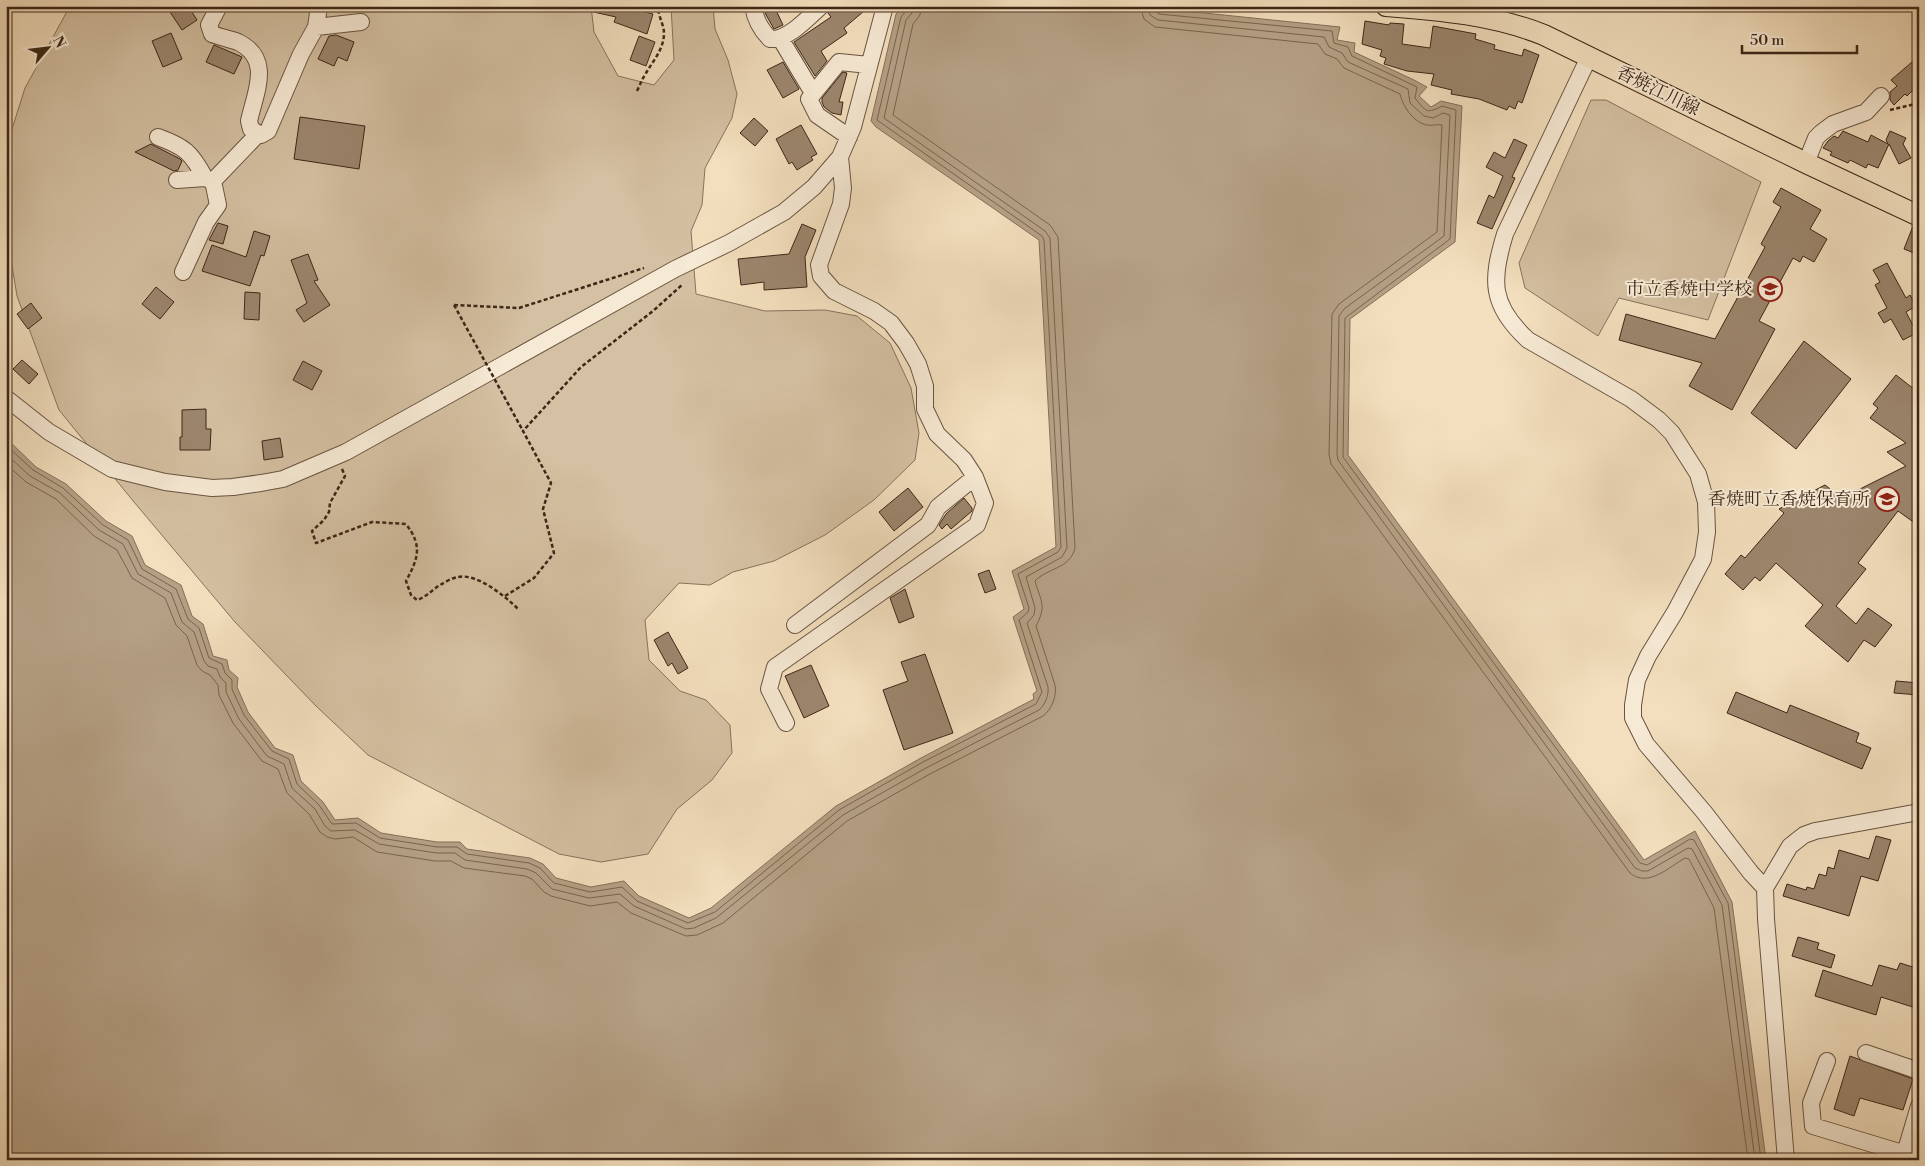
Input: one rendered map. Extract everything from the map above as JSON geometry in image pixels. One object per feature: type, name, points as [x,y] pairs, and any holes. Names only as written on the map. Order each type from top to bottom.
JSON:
[{"type":"main road","name":"香焼江川線","points":[[1386,6],[1432,10],[1520,25],[1919,216]]},
{"type":"street","points":[[219,6],[209,25],[212,34],[237,42],[252,52],[256,60],[260,74],[249,121],[250,129],[263,135],[268,131],[301,54],[316,27],[319,6]]},
{"type":"street","points":[[753,6],[754,15],[763,32],[770,39],[777,40],[795,29],[821,6]]},
{"type":"street","points":[[6,398],[49,432],[112,469],[165,482],[212,488],[261,483],[283,479],[337,456],[784,212],[814,187],[840,157],[853,127],[885,6]]},
{"type":"street","points":[[316,27],[361,22]]},
{"type":"street","points":[[780,38],[813,93]]},
{"type":"street","points":[[1590,57],[1505,234],[1499,254],[1496,291],[1503,312],[1514,327],[1528,340],[1631,398],[1659,420],[1672,432],[1698,474],[1706,502],[1707,532],[1703,559],[1675,612],[1648,656],[1637,680],[1633,718],[1646,744],[1765,888]]},
{"type":"street","points":[[849,137],[818,115],[809,99],[839,62],[869,65]]},
{"type":"street","points":[[1806,163],[1816,138],[1821,132],[1834,124],[1866,112],[1881,96]]},
{"type":"street","points":[[177,180],[209,180],[258,134]]},
{"type":"street","points":[[158,137],[179,145],[194,158],[209,180],[218,206],[206,222],[183,272]]},
{"type":"street","points":[[786,723],[769,689],[775,667],[977,525],[985,503],[974,477],[964,460],[937,434],[926,409],[925,386],[918,364],[901,336],[891,323],[874,311],[834,291],[821,276],[819,265],[841,204],[843,188],[840,157]]},
{"type":"street","points":[[795,625],[928,525],[938,507],[974,477]]},
{"type":"street","points":[[1786,1160],[1765,888],[1790,846],[1804,835],[1815,831],[1919,812]]},
{"type":"street","points":[[1866,1053],[1919,1071]]},
{"type":"street","points":[[1827,1061],[1812,1104],[1813,1126],[1909,1157],[1919,1106]]},
{"type":"path","points":[[637,92],[646,73],[656,59],[664,39],[664,31],[658,16],[658,6]]},
{"type":"path","points":[[505,596],[534,578],[554,553],[543,509],[551,483],[454,305],[520,308],[649,266]]},
{"type":"path","points":[[523,431],[581,367],[653,311],[688,280]]},
{"type":"path","points":[[337,456],[345,476],[330,503],[329,512],[324,520],[312,531],[316,543],[372,522],[406,524],[416,542],[417,556],[406,581],[411,596],[417,600],[424,597],[437,586],[457,577],[472,576],[505,596],[518,609]]},
{"type":"shaded area","points":[[70,6],[591,6],[594,32],[618,76],[654,85],[674,60],[671,6],[713,6],[715,29],[728,60],[737,94],[732,118],[705,168],[702,205],[691,231],[696,294],[765,311],[825,310],[857,316],[890,343],[911,388],[919,433],[915,460],[874,500],[825,535],[774,561],[733,572],[710,585],[679,583],[645,620],[649,660],[680,691],[706,700],[730,725],[732,753],[712,780],[677,809],[648,854],[601,862],[559,854],[368,755],[316,706],[235,622],[59,410],[17,296],[7,235],[6,148],[25,88]]},
{"type":"shaded area","points":[[1591,100],[1606,100],[1761,182],[1708,320],[1619,298],[1598,336],[1525,288],[1519,263]]},
{"type":"water","points":[[904,6],[1136,6],[1340,27],[1337,40],[1355,43],[1354,52],[1427,87],[1419,96],[1431,107],[1441,101],[1462,106],[1455,242],[1350,319],[1348,455],[1644,860],[1695,831],[1732,902],[1766,1160],[6,1160],[6,438],[36,467],[66,484],[106,521],[132,536],[145,565],[181,585],[192,616],[203,624],[213,656],[227,660],[229,670],[238,678],[237,687],[248,712],[275,748],[293,755],[301,781],[323,802],[335,820],[358,818],[381,833],[437,842],[460,842],[467,849],[530,858],[543,864],[556,878],[591,887],[624,881],[639,896],[689,918],[711,908],[836,806],[921,758],[1034,699],[1033,694],[1037,691],[1013,617],[1024,609],[1012,571],[1056,547],[1039,240],[876,127],[871,121],[896,14]]},
{"type":"building","points":[[166,6],[188,6],[197,20],[182,30]]},
{"type":"building","points":[[589,6],[624,6],[653,14],[647,34],[614,22],[616,17],[589,11]]},
{"type":"building","points":[[831,6],[870,6],[844,28],[847,33],[821,51],[827,61],[815,76],[794,42],[831,17],[828,13]]},
{"type":"building","points":[[775,8],[783,25],[774,29],[765,13]]},
{"type":"building","points":[[1365,21],[1389,25],[1390,23],[1404,24],[1402,44],[1430,48],[1433,26],[1476,34],[1475,39],[1495,45],[1494,49],[1522,56],[1524,49],[1539,55],[1522,103],[1518,101],[1515,109],[1509,106],[1507,110],[1479,99],[1451,94],[1452,90],[1431,85],[1434,74],[1407,71],[1384,64],[1386,58],[1380,56],[1382,50],[1362,44]]},
{"type":"building","points":[[171,33],[182,59],[163,67],[152,41]]},
{"type":"building","points":[[336,35],[354,42],[347,61],[338,57],[334,66],[318,59],[329,36]]},
{"type":"building","points":[[639,36],[655,42],[646,66],[630,60]]},
{"type":"building","points":[[214,45],[242,57],[234,74],[206,62]]},
{"type":"building","points":[[1919,56],[1919,84],[1894,105],[1890,100],[1890,92],[1897,86],[1891,80]]},
{"type":"building","points":[[783,62],[799,89],[783,98],[767,70]]},
{"type":"building","points":[[843,72],[847,73],[839,102],[843,102],[841,115],[832,113],[824,107],[822,98]]},
{"type":"building","points":[[300,117],[365,126],[359,169],[294,159]]},
{"type":"building","points":[[754,118],[768,131],[755,146],[740,133]]},
{"type":"building","points":[[801,125],[817,154],[811,157],[813,160],[797,170],[792,162],[789,164],[776,139]]},
{"type":"building","points":[[1843,131],[1868,142],[1871,135],[1888,144],[1886,140],[1890,131],[1906,138],[1903,144],[1911,158],[1899,164],[1889,144],[1878,168],[1868,164],[1866,168],[1850,160],[1848,163],[1830,155],[1832,152],[1823,148],[1834,136],[1838,138]]},
{"type":"building","points":[[1514,139],[1527,145],[1512,177],[1515,178],[1492,229],[1477,223],[1489,195],[1494,198],[1503,176],[1486,167],[1494,152],[1505,158]]},
{"type":"building","points":[[151,144],[180,159],[182,161],[178,170],[174,171],[135,152]]},
{"type":"building","points":[[1781,188],[1821,210],[1810,229],[1827,239],[1814,262],[1803,256],[1800,262],[1793,258],[1759,321],[1775,329],[1732,410],[1689,386],[1702,363],[1619,340],[1626,314],[1715,339],[1765,247],[1761,244],[1781,207],[1773,202]]},
{"type":"building","points":[[218,223],[228,226],[223,244],[209,240]]},
{"type":"building","points":[[802,224],[816,230],[805,257],[807,287],[764,290],[764,282],[741,285],[738,259],[789,254]]},
{"type":"building","points":[[1913,226],[1919,228],[1919,255],[1904,249]]},
{"type":"building","points":[[254,231],[270,236],[264,256],[261,255],[250,286],[202,271],[212,245],[246,257]]},
{"type":"building","points":[[308,254],[318,280],[314,281],[330,305],[304,322],[296,310],[307,303],[291,260]]},
{"type":"building","points":[[1887,263],[1906,298],[1910,295],[1916,306],[1906,312],[1917,333],[1903,340],[1891,319],[1884,323],[1878,313],[1887,308],[1875,285],[1880,282],[1873,270]]},
{"type":"building","points":[[156,287],[174,302],[160,319],[142,304]]},
{"type":"building","points":[[245,292],[260,293],[259,320],[244,319]]},
{"type":"building","points":[[31,303],[42,318],[28,329],[17,314]]},
{"type":"building","points":[[1804,341],[1851,379],[1796,449],[1751,413]]},
{"type":"building","points":[[22,360],[38,374],[29,384],[13,369]]},
{"type":"building","points":[[303,361],[322,371],[312,390],[293,380]]},
{"type":"building","points":[[1896,375],[1919,393],[1919,526],[1898,511],[1858,563],[1866,569],[1836,606],[1856,624],[1868,608],[1892,625],[1875,647],[1864,640],[1848,662],[1805,626],[1823,605],[1776,563],[1760,581],[1755,577],[1743,590],[1725,574],[1741,555],[1745,558],[1784,513],[1779,509],[1825,485],[1842,498],[1906,466],[1887,452],[1906,443],[1870,418],[1878,408],[1873,404]]},
{"type":"building","points":[[206,409],[206,429],[211,429],[210,450],[180,450],[182,410]]},
{"type":"building","points":[[280,438],[283,457],[264,460],[262,441]]},
{"type":"building","points":[[908,488],[923,507],[894,531],[879,512]]},
{"type":"building","points":[[964,498],[972,508],[972,511],[951,529],[947,524],[942,529],[939,525],[946,514]]},
{"type":"building","points":[[989,570],[996,589],[985,593],[978,574]]},
{"type":"building","points":[[905,589],[914,617],[899,623],[890,598]]},
{"type":"building","points":[[668,632],[688,668],[678,674],[672,663],[668,666],[654,640]]},
{"type":"building","points":[[925,654],[953,733],[904,750],[883,690],[908,681],[901,662]]},
{"type":"building","points":[[811,665],[829,706],[804,718],[785,676]]},
{"type":"building","points":[[1896,681],[1919,683],[1919,695],[1894,693]]},
{"type":"building","points":[[1736,692],[1787,713],[1790,705],[1859,733],[1856,742],[1871,748],[1862,769],[1727,713]]},
{"type":"building","points":[[1876,836],[1891,840],[1878,881],[1861,876],[1849,916],[1783,896],[1787,884],[1806,890],[1807,887],[1814,889],[1819,874],[1826,876],[1828,867],[1834,869],[1839,850],[1869,859]]},
{"type":"building","points":[[1798,937],[1819,943],[1817,949],[1835,955],[1831,968],[1792,956]]},
{"type":"building","points":[[1900,963],[1919,969],[1919,1009],[1881,997],[1876,1015],[1815,996],[1823,970],[1872,986],[1879,965],[1897,970]]},
{"type":"building","points":[[1850,1056],[1913,1079],[1903,1110],[1860,1098],[1854,1116],[1834,1109]]},
{"type":"place","name":"市立香焼中学校","points":[[1770,289]]},
{"type":"place","name":"香焼町立香焼保育所","points":[[1887,499]]}]
